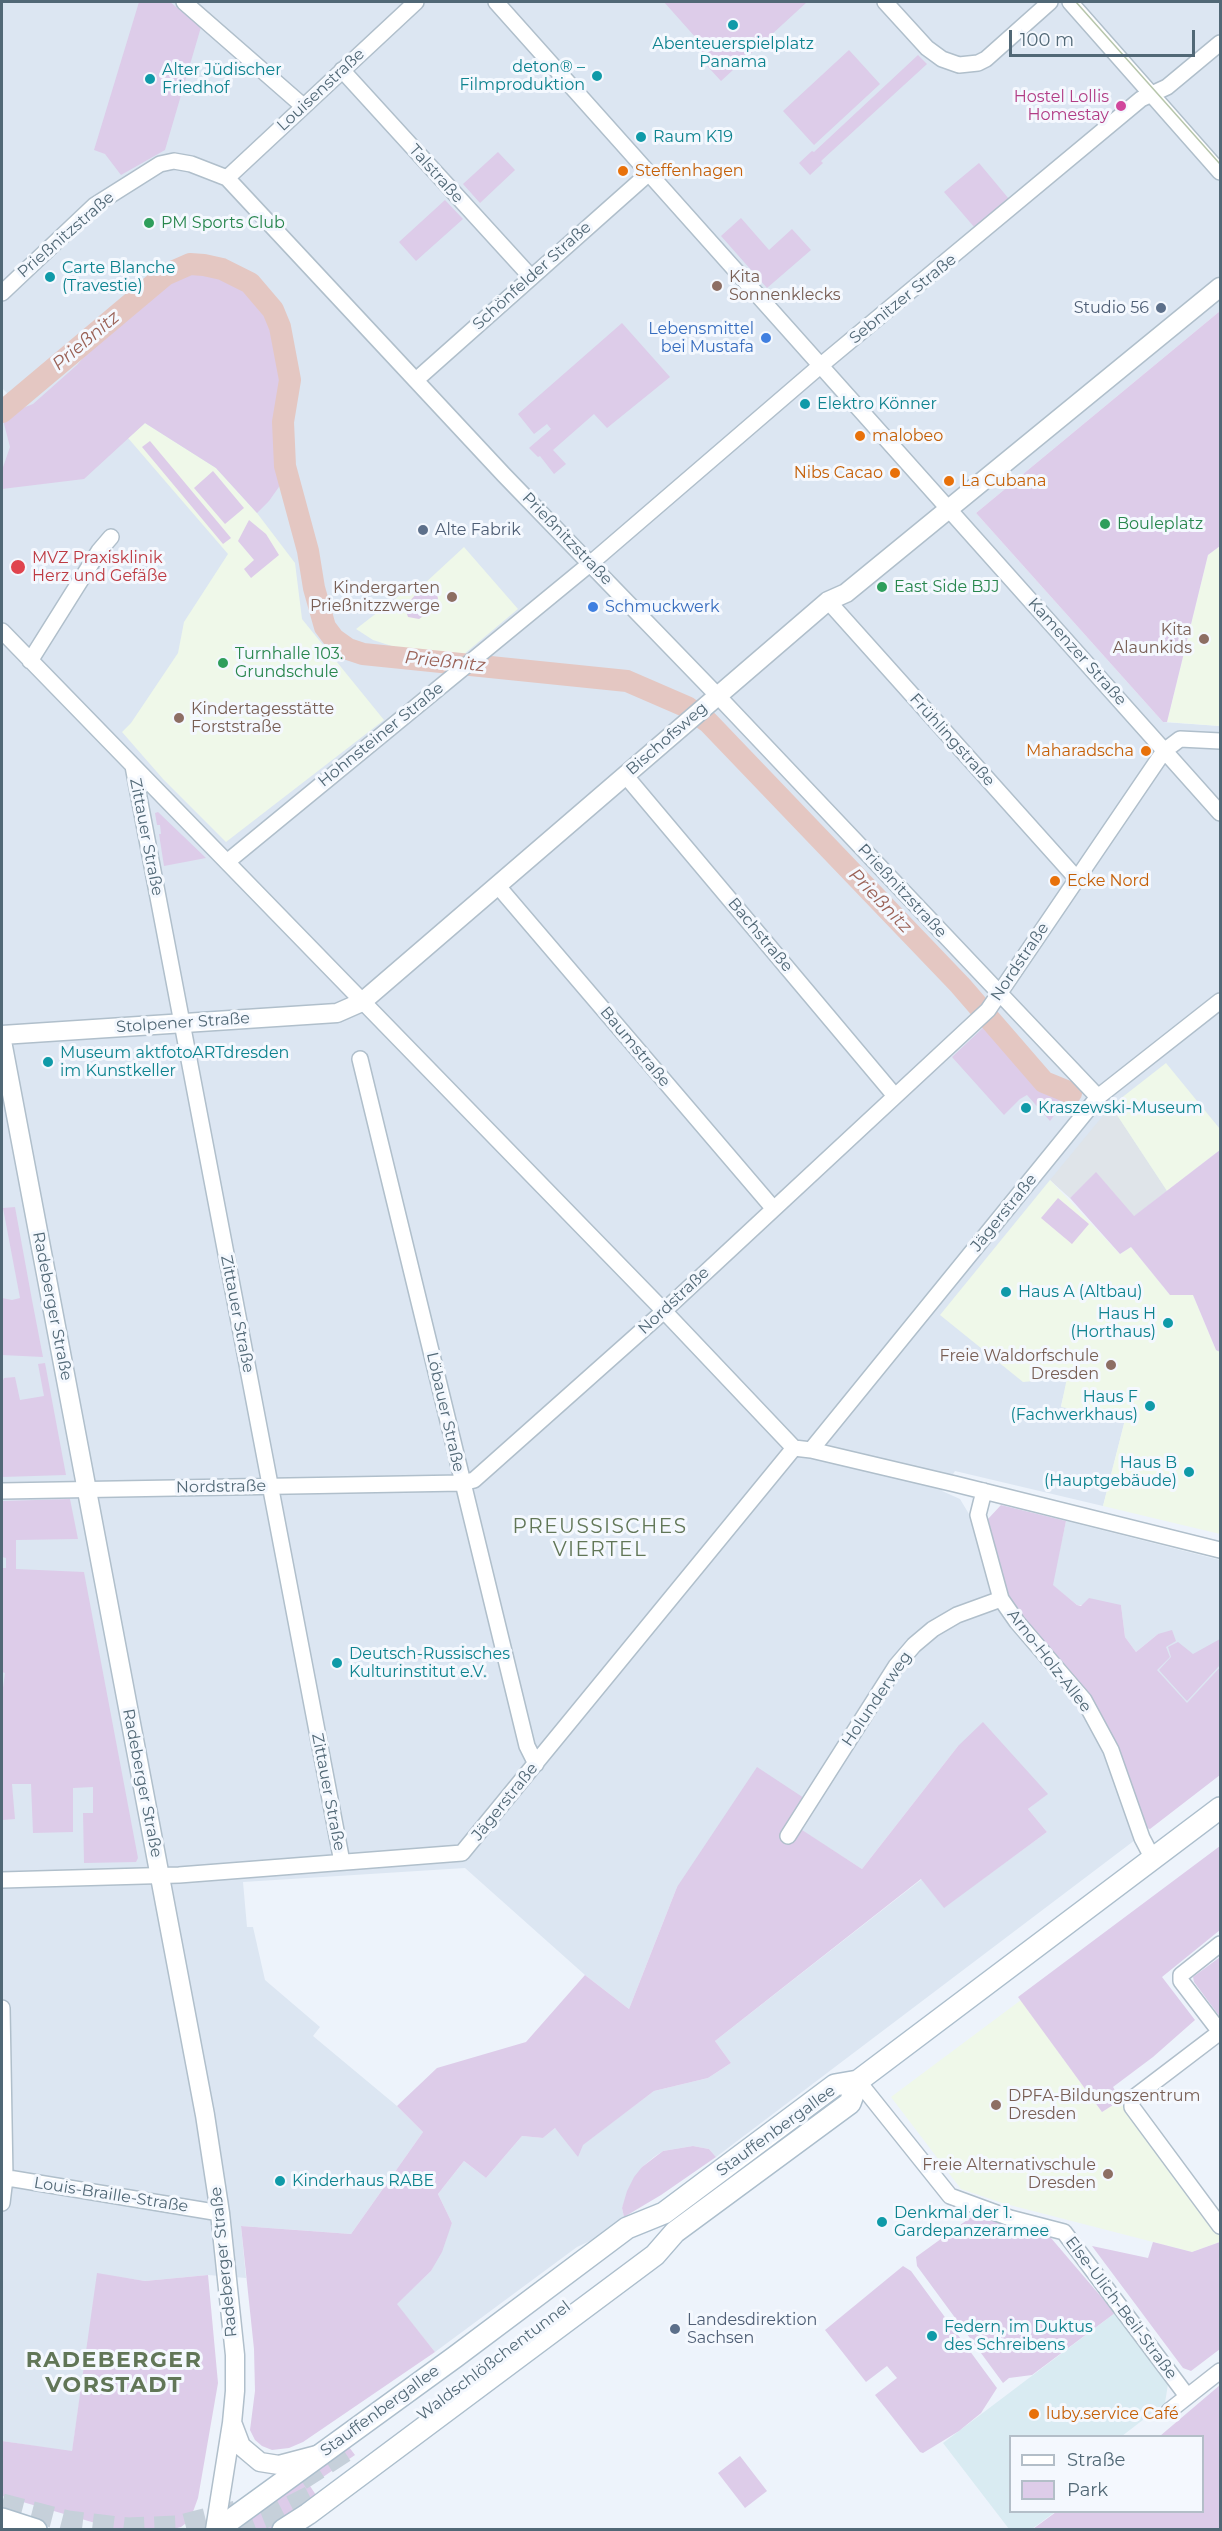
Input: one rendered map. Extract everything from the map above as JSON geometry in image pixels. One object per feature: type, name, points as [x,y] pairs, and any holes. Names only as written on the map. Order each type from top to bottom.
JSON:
[{"type":"main road","points":[[858,2081],[1221,1808]]},
{"type":"main road","name":"Stauffenbergallee","points":[[216,2529],[455,2357],[624,2229],[664,2213],[835,2085],[858,2081],[850,2103],[675,2232],[655,2255],[318,2507],[283,2529]]},
{"type":"main road","name":"Waldschlößchentunnel","points":[[351,2448],[636,2237],[664,2213]]},
{"type":"main road","name":"Waldschlößchentunnel","points":[[316,2493],[362,2462],[458,2386],[648,2246],[675,2232]]},
{"type":"main road","points":[[2,2519],[36,2529]]},
{"type":"street","points":[[184,2],[303,106]]},
{"type":"street","name":"Louisenstraße","points":[[227,178],[416,2]]},
{"type":"street","name":"Kamenzer Straße","points":[[496,2],[1221,813]]},
{"type":"street","points":[[885,2],[927,48],[942,59],[960,65],[978,63],[986,59],[1050,2]]},
{"type":"street","points":[[1070,2],[1221,172]]},
{"type":"street","name":"Sebnitzer Straße","points":[[591,563],[820,366],[1142,99],[1167,87],[1221,43]]},
{"type":"street","name":"Talstraße","points":[[342,70],[531,277]]},
{"type":"street","name":"Prießnitzstraße","points":[[2,293],[95,205],[160,164],[174,161],[191,164],[227,178],[1098,1097]]},
{"type":"street","name":"Schönfelder Straße","points":[[416,380],[649,173]]},
{"type":"street","name":"Bischofsweg","points":[[362,1002],[828,601],[846,593],[1221,286]]},
{"type":"street","points":[[30,661],[99,550],[111,537]]},
{"type":"street","name":"Hohnsteiner Straße","points":[[227,862],[591,563]]},
{"type":"street","name":"Frühlingstraße","points":[[828,601],[1077,879]]},
{"type":"street","points":[[2,631],[664,1311],[794,1448],[811,1450],[984,1491],[1221,1550]]},
{"type":"street","points":[[1164,751],[1180,739],[1221,741]]},
{"type":"street","name":"Nordstraße","points":[[2,1491],[462,1483],[474,1480],[664,1311],[772,1208],[984,1014],[1164,751]]},
{"type":"street","name":"Zittauer Straße","points":[[133,766],[342,1862]]},
{"type":"street","name":"Bachstraße","points":[[625,775],[894,1096]]},
{"type":"street","name":"Baumstraße","points":[[497,885],[772,1208]]},
{"type":"street","name":"Jägerstraße","points":[[811,1450],[1098,1097],[1221,1001]]},
{"type":"street","name":"Stolpener Straße","points":[[2,1035],[337,1013],[362,1002]]},
{"type":"street","name":"Radeberger Straße","points":[[2,1041],[205,2115],[220,2213],[235,2355],[232,2423],[216,2529]]},
{"type":"street","name":"Löbauer Straße","points":[[360,1059],[527,1746],[536,1764]]},
{"type":"street","name":"Jägerstraße","points":[[2,1880],[160,1876],[462,1853],[794,1448]]},
{"type":"street","name":"Arno-Holz-Allee","points":[[984,1491],[978,1515],[1001,1599],[1017,1622],[1084,1700],[1111,1750],[1142,1838],[1153,1859]]},
{"type":"street","name":"Holunderweg","points":[[788,1836],[896,1666],[914,1645],[933,1629],[957,1616],[1001,1599]]},
{"type":"street","points":[[1221,1944],[1181,1974],[1181,1981],[1221,2032],[1132,2099],[1132,2107],[1221,2226]]},
{"type":"street","points":[[2,2008],[2,2202]]},
{"type":"street","name":"Else-Ulich-Beil-Straße","points":[[858,2081],[950,2196],[1010,2218],[1064,2232],[1187,2396]]},
{"type":"street","name":"Louis-Braille-Straße","points":[[3,2177],[220,2213]]},
{"type":"street","points":[[1169,2411],[1221,2371]]},
{"type":"street","points":[[232,2423],[241,2446],[260,2462],[279,2465],[322,2453]]},
{"type":"shaded area","points":[[2,2],[1220,2],[1220,311],[976,513],[1163,722],[1220,726],[1220,1150],[1133,1217],[1096,1173],[1070,1198],[1050,1180],[1068,1377],[1061,1406],[1125,1420],[1103,1506],[955,1471],[942,1491],[960,1499],[1082,1703],[1104,1745],[1139,1837],[716,2157],[709,2149],[693,2146],[663,2151],[654,2157],[642,2167],[622,2208],[624,2217],[594,2239],[577,2247],[435,2352],[396,2304],[431,2271],[452,2223],[438,2194],[464,2161],[486,2178],[522,2136],[543,2138],[555,2128],[582,2145],[654,2091],[708,2078],[731,2063],[715,2041],[922,1879],[944,1907],[1047,1832],[1028,1809],[1047,1794],[958,1746],[862,1869],[799,1829],[677,1887],[629,2009],[585,1975],[465,1868],[243,1882],[247,1927],[253,1927],[265,1980],[320,2027],[313,2036],[397,2106],[423,2132],[351,2234],[241,2226],[246,2278],[208,2275],[145,2281],[98,2274],[72,2452],[2,2441],[2,410],[19,405],[2,388]]},
{"type":"shaded area","points":[[145,423],[216,468],[257,513],[295,563],[302,619],[384,720],[226,842],[163,779],[122,732],[131,723],[178,653],[184,622],[228,554],[128,438]]},
{"type":"shaded area","name":"Kita Alaunkids","points":[[1220,546],[1220,726],[1167,722],[1208,555]]},
{"type":"shaded area","name":"Kindergarten Prießnitzzwerge","points":[[464,547],[518,609],[457,660],[401,649],[373,640],[356,629],[418,581],[424,584]]},
{"type":"shaded area","points":[[1166,1063],[1220,1129],[1220,1150],[1167,1191],[1111,1106]]},
{"type":"shaded area","points":[[1111,1106],[1167,1191],[1133,1217],[1096,1173],[1070,1198],[1050,1180]]},
{"type":"shaded area","name":"Freie Waldorfschule Dresden","points":[[1050,1180],[1120,1254],[1131,1247],[1170,1295],[1193,1295],[1216,1350],[1220,1352],[1220,1534],[1103,1506],[1125,1420],[1061,1407],[1067,1378],[1023,1382],[940,1315]]},
{"type":"shaded area","points":[[1066,1521],[1220,1560],[1220,1667],[1187,1704],[1156,1670],[1158,1634],[1136,1652],[1125,1637],[1121,1605],[1077,1605],[1052,1585]]},
{"type":"shaded area","name":"DPFA-Bildungszentrum Dresden","points":[[1021,2000],[1102,2112],[1119,2101],[1220,2234],[1220,2242],[1192,2252],[1002,2203],[961,2189],[891,2097]]},
{"type":"shaded area","points":[[1115,2313],[1168,2384],[1165,2403],[1123,2435],[1009,2435],[1009,2513],[1054,2513],[1032,2529],[1009,2529],[943,2443]]},
{"type":"green space","name":"Alter Jüdischer Friedhof","points":[[139,2],[170,2],[201,27],[165,150],[121,175],[105,154],[94,150]]},
{"type":"green space","name":"Abenteuerspielplatz Panama","points":[[664,2],[807,2],[721,81],[698,56],[705,48]]},
{"type":"green space","points":[[849,50],[880,84],[814,145],[783,111]]},
{"type":"green space","points":[[918,55],[927,64],[821,161],[823,163],[810,175],[799,163],[812,151],[814,152]]},
{"type":"green space","points":[[498,152],[515,170],[480,203],[463,184]]},
{"type":"green space","points":[[979,163],[1009,199],[975,228],[944,192]]},
{"type":"green space","points":[[445,200],[463,219],[416,261],[399,242]]},
{"type":"green space","points":[[741,218],[769,250],[792,229],[811,250],[767,288],[721,236]]},
{"type":"green space","points":[[196,266],[224,273],[249,286],[266,306],[280,350],[285,382],[280,420],[281,484],[269,501],[257,513],[216,468],[145,423],[84,479],[2,489],[2,470],[10,447],[2,416],[33,404],[77,365],[102,336],[169,276]]},
{"type":"green space","points":[[1220,311],[1220,546],[1208,555],[1167,722],[1163,722],[976,513]]},
{"type":"green space","points":[[622,323],[670,377],[607,428],[594,414],[553,450],[566,464],[554,474],[540,456],[538,457],[529,448],[551,429],[547,424],[534,434],[518,414]]},
{"type":"green space","points":[[150,441],[231,538],[223,544],[142,447]]},
{"type":"green space","points":[[213,471],[244,508],[225,524],[194,488]]},
{"type":"green space","points":[[249,520],[266,534],[279,555],[251,578],[244,569],[254,560],[238,541]]},
{"type":"green space","points":[[428,589],[435,591],[438,598],[436,607],[419,619],[408,617],[406,611],[408,603],[418,592]]},
{"type":"green space","points":[[158,812],[206,858],[164,866],[159,834],[161,834],[160,825],[157,825],[155,813]]},
{"type":"green space","points":[[985,1026],[1041,1087],[1071,1097],[1071,1101],[1062,1105],[1050,1121],[1027,1095],[1004,1115],[952,1057]]},
{"type":"green space","points":[[1220,1150],[1220,1352],[1216,1350],[1193,1295],[1170,1295],[1131,1247],[1120,1254],[1070,1198],[1096,1172],[1134,1216]]},
{"type":"green space","points":[[1058,1198],[1089,1224],[1072,1244],[1041,1218]]},
{"type":"green space","points":[[15,1207],[43,1357],[2,1355],[2,1298],[12,1300],[20,1298],[3,1208]]},
{"type":"green space","points":[[45,1363],[66,1475],[2,1477],[2,1383],[4,1378],[15,1377],[20,1400],[44,1396],[38,1364]]},
{"type":"green space","points":[[70,1499],[78,1539],[16,1540],[16,1569],[84,1572],[138,1858],[136,1862],[84,1863],[83,1813],[93,1813],[93,1787],[73,1788],[73,1832],[33,1833],[31,1784],[12,1784],[15,1819],[2,1820],[2,1695],[5,1673],[2,1672],[2,1568],[6,1568],[6,1558],[2,1557],[2,1501]]},
{"type":"green space","points":[[1001,1505],[1066,1521],[1053,1585],[1077,1605],[1081,1606],[1089,1598],[1121,1605],[1125,1637],[1136,1652],[1158,1634],[1172,1630],[1176,1641],[1166,1647],[1170,1657],[1157,1670],[1187,1703],[1220,1667],[1220,1775],[1150,1829],[1146,1828],[1114,1746],[1008,1596],[988,1519]]},
{"type":"green space","points":[[1220,1639],[1220,1665],[1187,1701],[1159,1670],[1171,1657],[1168,1647],[1178,1642],[1193,1654]]},
{"type":"green space","points":[[983,1722],[1048,1794],[1028,1809],[1047,1832],[944,1908],[921,1879],[715,2041],[731,2063],[708,2078],[654,2091],[583,2145],[578,2157],[555,2128],[543,2138],[522,2136],[486,2178],[464,2161],[438,2194],[452,2223],[442,2252],[431,2271],[397,2304],[435,2352],[303,2442],[289,2448],[272,2450],[255,2440],[250,2430],[255,2391],[254,2349],[241,2226],[351,2234],[423,2132],[397,2106],[437,2068],[526,2042],[585,1975],[629,2009],[677,1887],[757,1767],[804,1798],[799,1828],[862,1869],[958,1746]]},
{"type":"green space","points":[[1220,1846],[1220,1930],[1162,1977],[1195,2020],[1153,2057],[1113,2087],[1121,2100],[1102,2112],[1018,1997]]},
{"type":"green space","points":[[1220,1957],[1220,2017],[1194,1982],[1193,1977]]},
{"type":"green space","points":[[693,2146],[709,2149],[716,2157],[624,2217],[622,2208],[627,2191],[642,2167],[663,2151]]},
{"type":"green space","points":[[974,2215],[1051,2238],[1115,2313],[1032,2375],[1009,2378],[1003,2383],[917,2266],[916,2257]]},
{"type":"green space","points":[[1153,2242],[1192,2252],[1220,2242],[1220,2349],[1191,2371],[1183,2368],[1092,2246],[1148,2258]]},
{"type":"green space","points":[[903,2266],[911,2271],[997,2388],[981,2413],[959,2431],[923,2453],[875,2395],[897,2378],[887,2366],[866,2382],[825,2330]]},
{"type":"green space","points":[[97,2273],[145,2281],[208,2275],[218,2383],[198,2498],[190,2520],[181,2527],[169,2530],[116,2529],[2,2496],[2,2441],[72,2451]]},
{"type":"green space","points":[[1220,2385],[1220,2529],[1033,2529],[1055,2513],[1204,2513],[1204,2435],[1161,2435]]},
{"type":"green space","points":[[346,2443],[355,2455],[310,2486],[320,2501],[301,2514],[269,2529],[238,2530],[260,2509]]},
{"type":"green space","points":[[740,2456],[767,2491],[745,2508],[718,2473]]},
{"type":"waterway","name":"Prießnitz","points":[[2,412],[165,275],[190,264],[204,265],[222,269],[250,283],[273,310],[280,327],[290,380],[283,422],[285,466],[308,551],[314,588],[325,627],[334,639],[348,649],[363,654],[627,681],[687,707],[708,722],[960,985],[1044,1082],[1071,1093]]},
{"type":"tunnel","points":[[301,2480],[351,2448]]},
{"type":"tunnel","points":[[234,2530],[277,2513],[316,2493]]},
{"type":"tunnel","points":[[2,2504],[68,2521],[128,2528],[177,2526],[236,2511]]},
{"type":"tram line","points":[[1076,2],[1220,164]]},
{"type":"place","name":"Abenteuerspielplatz Panama","points":[[733,25]]},
{"type":"place","name":"deton® – Filmproduktion","points":[[597,76]]},
{"type":"place","name":"Alter Jüdischer Friedhof","points":[[150,79]]},
{"type":"place","name":"Hostel Lollis Homestay","points":[[1121,106]]},
{"type":"place","name":"Raum K19","points":[[641,137]]},
{"type":"place","name":"Steffenhagen","points":[[623,171]]},
{"type":"place","name":"PM Sports Club","points":[[149,223]]},
{"type":"place","name":"Carte Blanche (Travestie)","points":[[50,277]]},
{"type":"place","name":"Kita Sonnenklecks","points":[[717,286]]},
{"type":"place","name":"Studio 56","points":[[1161,308]]},
{"type":"place","name":"Lebensmittel bei Mustafa","points":[[766,338]]},
{"type":"place","name":"Elektro Könner","points":[[805,404]]},
{"type":"place","name":"malobeo","points":[[860,436]]},
{"type":"place","name":"Nibs Cacao","points":[[895,473]]},
{"type":"place","name":"La Cubana","points":[[949,481]]},
{"type":"place","name":"Bouleplatz","points":[[1105,524]]},
{"type":"place","name":"Alte Fabrik","points":[[423,530]]},
{"type":"place","name":"MVZ Praxisklinik Herz und Gefäße","points":[[18,567]]},
{"type":"place","name":"East Side BJJ","points":[[882,587]]},
{"type":"place","name":"Kindergarten Prießnitzzwerge","points":[[452,597]]},
{"type":"place","name":"Schmuckwerk","points":[[593,607]]},
{"type":"place","name":"Kita Alaunkids","points":[[1204,639]]},
{"type":"place","name":"Turnhalle 103. Grundschule","points":[[223,663]]},
{"type":"place","name":"Kindertagesstätte Forststraße","points":[[179,718]]},
{"type":"place","name":"Maharadscha","points":[[1146,751]]},
{"type":"place","name":"Ecke Nord","points":[[1055,881]]},
{"type":"place","name":"Museum aktfotoARTdresden im Kunstkeller","points":[[48,1062]]},
{"type":"place","name":"Kraszewski-Museum","points":[[1026,1108]]},
{"type":"place","name":"Haus A (Altbau)","points":[[1006,1292]]},
{"type":"place","name":"Haus H (Horthaus)","points":[[1168,1323]]},
{"type":"place","name":"Freie Waldorfschule Dresden","points":[[1111,1365]]},
{"type":"place","name":"Haus F (Fachwerkhaus)","points":[[1150,1406]]},
{"type":"place","name":"Haus B (Hauptgebäude)","points":[[1189,1472]]},
{"type":"place","name":"Deutsch-Russisches Kulturinstitut e.V.","points":[[337,1663]]},
{"type":"place","name":"DPFA-Bildungszentrum Dresden","points":[[996,2105]]},
{"type":"place","name":"Freie Alternativschule Dresden","points":[[1108,2174]]},
{"type":"place","name":"Kinderhaus RABE","points":[[280,2181]]},
{"type":"place","name":"Denkmal der 1. Gardepanzerarmee","points":[[882,2222]]},
{"type":"place","name":"Landesdirektion Sachsen","points":[[675,2329]]},
{"type":"place","name":"Federn, im Duktus des Schreibens","points":[[932,2336]]},
{"type":"place","name":"luby.service Café","points":[[1034,2414]]},
{"type":"district","name":"PREUSSISCHES VIERTEL","points":[[600,1538]]},
{"type":"district","name":"RADEBERGER VORSTADT","points":[[114,2374]]}]
